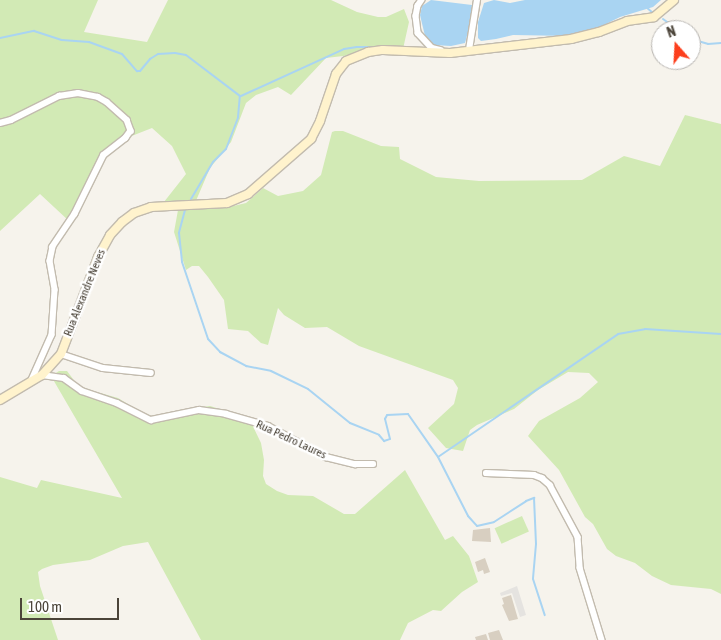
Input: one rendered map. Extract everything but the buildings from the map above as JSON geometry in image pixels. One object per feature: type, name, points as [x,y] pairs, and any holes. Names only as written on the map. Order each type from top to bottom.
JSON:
[{"type":"street","points":[[422,0],[418,6],[416,16],[421,38],[432,48],[450,53],[585,36],[627,21],[654,17],[674,0]]},
{"type":"street","points":[[469,50],[476,0]]},
{"type":"street","name":"Rua Alexandre Neves","points":[[0,400],[42,375],[61,354],[98,256],[110,236],[122,222],[134,213],[160,205],[217,204],[239,199],[311,139],[320,121],[336,74],[346,61],[368,52],[383,50],[450,53]]},
{"type":"street","points":[[0,123],[11,120],[59,96],[78,93],[98,97],[107,102],[127,120],[131,131],[130,136],[107,151],[75,214],[53,248],[50,261],[55,290],[52,335],[31,382]]},
{"type":"street","points":[[61,354],[103,368],[151,373]]},
{"type":"street","name":"Rua Pedro Laures","points":[[42,375],[64,378],[82,391],[117,403],[151,420],[190,411],[217,412],[268,426],[326,457],[354,464],[373,464]]},
{"type":"street","points":[[486,473],[534,475],[542,478],[550,485],[578,537],[580,568],[602,640]]},
{"type":"green space","points":[[0,0],[98,0],[84,32],[147,42],[168,0],[331,0],[357,12],[378,17],[386,17],[404,9],[409,22],[403,49],[326,58],[291,95],[278,87],[256,95],[246,103],[231,142],[210,168],[195,203],[225,208],[246,203],[263,188],[278,196],[303,191],[321,175],[332,132],[335,131],[343,131],[381,146],[399,147],[400,159],[436,177],[479,181],[582,180],[624,156],[660,166],[685,115],[721,124],[721,594],[711,589],[671,585],[652,576],[635,563],[616,556],[607,549],[593,524],[585,517],[559,470],[528,436],[539,421],[580,398],[598,382],[589,373],[568,372],[538,390],[514,409],[477,425],[470,430],[463,451],[446,448],[428,428],[454,404],[458,388],[453,380],[359,346],[327,327],[305,328],[284,315],[278,308],[268,345],[261,343],[248,331],[228,329],[224,300],[208,277],[199,266],[192,266],[186,270],[174,232],[178,210],[160,207],[186,174],[172,146],[152,128],[124,139],[108,154],[69,221],[40,194],[0,231]]},
{"type":"green space","points":[[59,371],[67,371],[79,387],[118,398],[144,414],[155,417],[210,406],[249,418],[261,443],[264,460],[263,476],[266,484],[288,495],[313,496],[344,514],[355,514],[405,470],[445,540],[453,536],[469,556],[478,582],[462,592],[441,611],[433,610],[408,623],[400,640],[201,640],[148,542],[123,546],[90,560],[53,565],[42,569],[38,572],[40,586],[58,640],[0,640],[0,477],[37,488],[41,480],[122,498],[51,376]]},
{"type":"green space","points":[[522,516],[529,532],[502,544],[495,528]]},
{"type":"shaded area","points":[[517,586],[526,615],[520,617],[512,593],[501,596],[500,593]]},
{"type":"water","points":[[431,0],[472,5],[471,21],[465,43],[451,46],[434,45],[425,36],[420,15],[422,6]]},
{"type":"water","points":[[494,0],[510,3],[525,0],[661,0],[653,7],[620,17],[596,29],[569,36],[513,35],[481,41],[478,38],[478,22],[484,3]]},
{"type":"waterway","points":[[646,7],[652,12]]},
{"type":"waterway","points":[[0,38],[34,31],[62,40],[89,42],[122,54],[137,71],[140,71],[150,59],[158,54],[175,53],[186,55],[240,96]]},
{"type":"waterway","points":[[701,42],[708,44],[721,43]]},
{"type":"waterway","points":[[241,96],[344,49],[376,47]]},
{"type":"waterway","points":[[191,199],[213,162],[226,149],[238,117],[240,96]]},
{"type":"waterway","points":[[185,210],[179,233],[182,262],[208,339],[220,352],[246,366],[271,371],[308,389],[350,423],[379,435],[384,441],[390,439],[385,419],[387,415],[408,414],[438,457],[468,516],[477,526],[494,522],[526,501],[534,498],[536,544],[533,579],[545,615]]},
{"type":"waterway","points":[[438,457],[618,334],[645,329],[721,334]]}]
